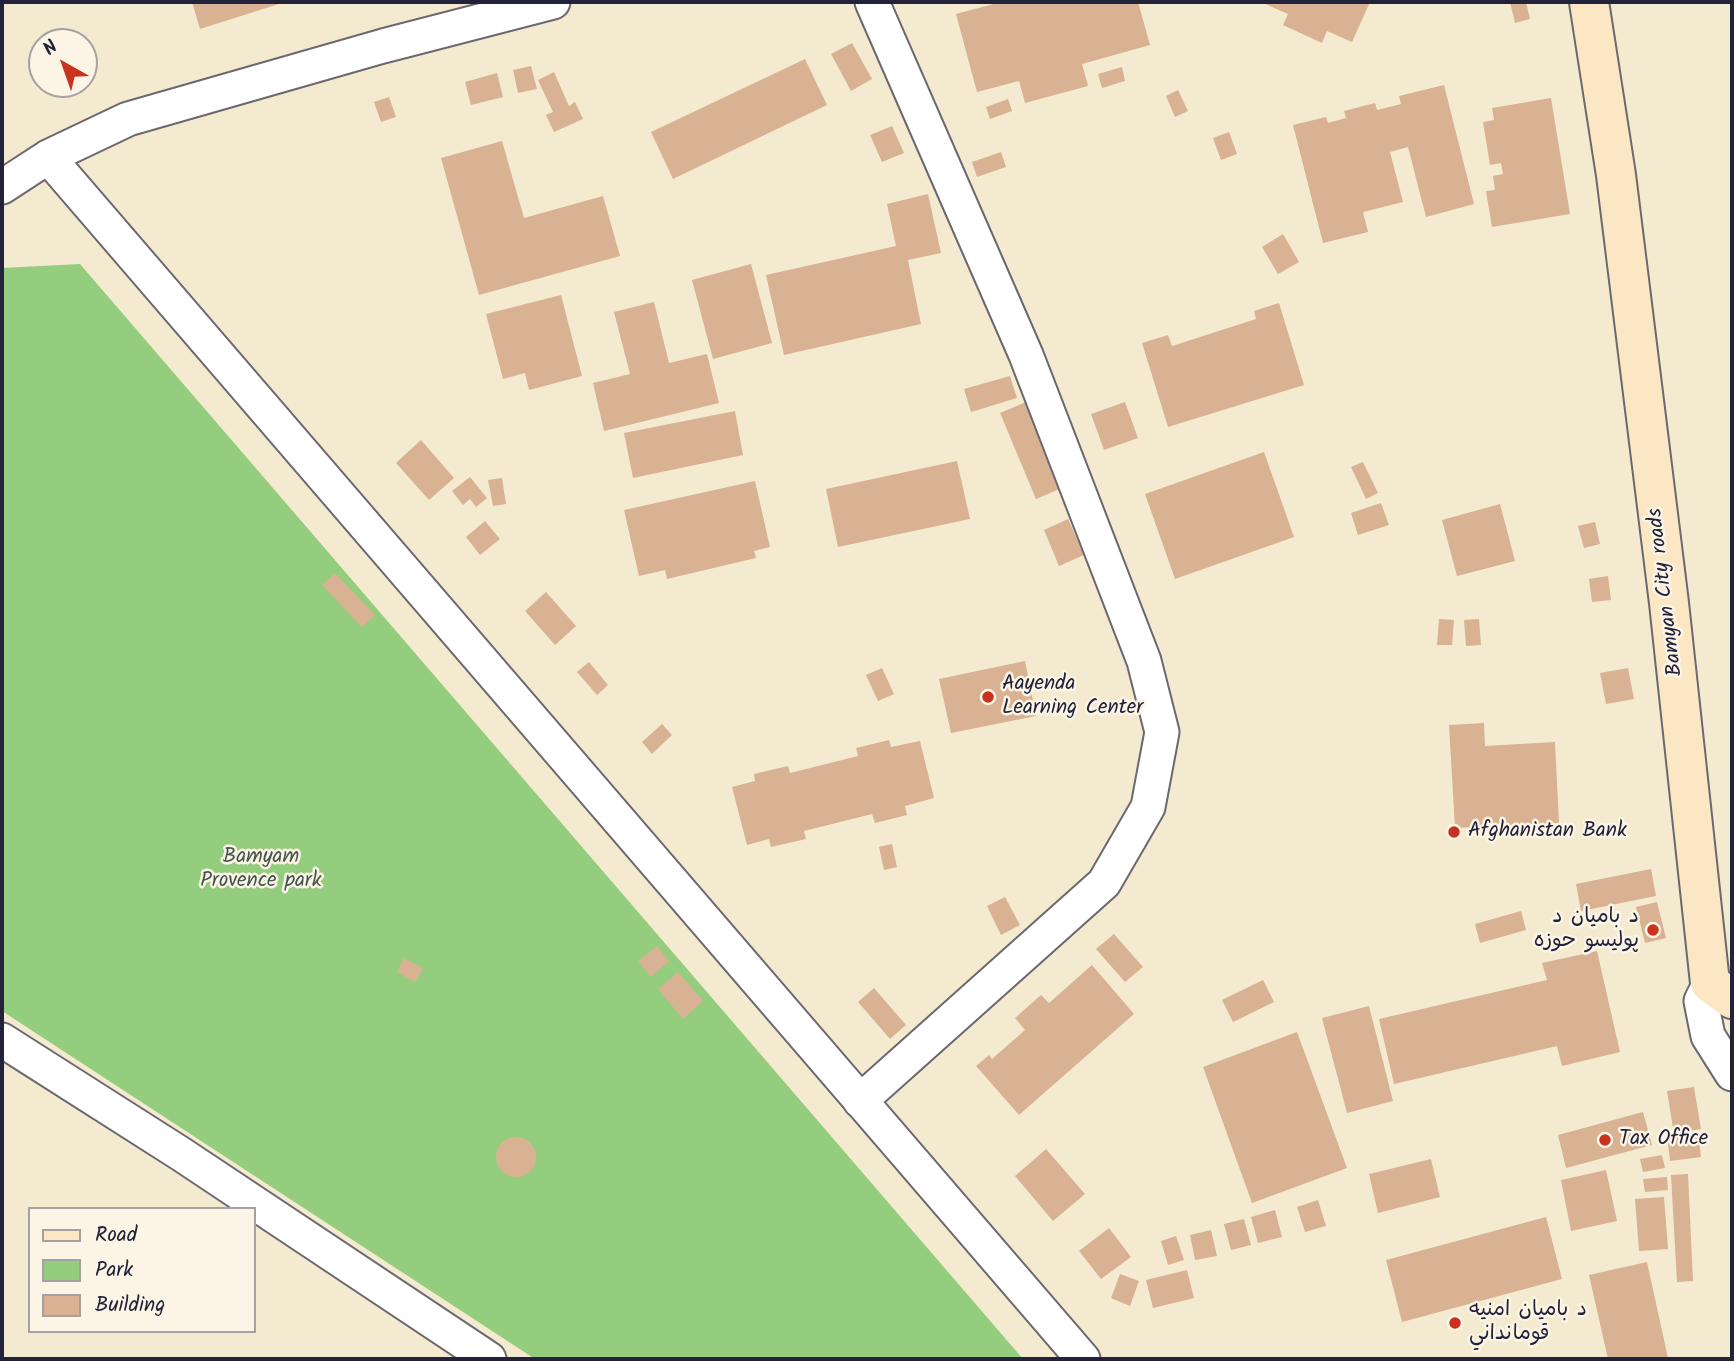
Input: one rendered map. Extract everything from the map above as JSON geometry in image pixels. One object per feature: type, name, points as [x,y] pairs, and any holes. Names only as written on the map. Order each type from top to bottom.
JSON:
[{"type":"street","points":[[2,187],[48,157],[128,118],[383,46],[553,2]]},
{"type":"street","points":[[860,1101],[1104,883],[1148,807],[1162,732],[1143,661],[1026,355],[872,2]]},
{"type":"street","name":"Bamyan City roads","points":[[1589,2],[1616,175],[1721,991]]},
{"type":"street","points":[[48,157],[1083,1359]]},
{"type":"street","points":[[1721,991],[1701,1001],[1708,1036],[1732,1074]]},
{"type":"street","points":[[2,1040],[181,1154],[489,1359]]},
{"type":"green space","name":"Bamyam Provence park","points":[[80,264],[1023,1359],[535,1359],[2,1011],[2,268]]},
{"type":"building","points":[[192,2],[285,2],[200,29]]},
{"type":"building","points":[[1001,2],[1138,2],[1150,45],[1082,64],[1088,86],[1025,103],[1019,81],[977,92],[956,14]]},
{"type":"building","points":[[1261,2],[1370,2],[1352,42],[1327,31],[1322,43],[1283,25],[1288,14]]},
{"type":"building","points":[[1510,2],[1526,2],[1530,19],[1515,23]]},
{"type":"building","points":[[852,43],[872,79],[851,91],[831,54]]},
{"type":"building","points":[[805,59],[827,105],[673,179],[651,132]]},
{"type":"building","points":[[531,66],[537,89],[518,93],[513,70]]},
{"type":"building","points":[[1122,67],[1125,81],[1102,88],[1098,74]]},
{"type":"building","points":[[554,72],[569,106],[575,102],[583,119],[554,132],[546,115],[553,112],[538,80]]},
{"type":"building","points":[[497,73],[503,97],[471,105],[465,82]]},
{"type":"building","points":[[1444,85],[1474,204],[1426,217],[1408,147],[1390,152],[1403,202],[1363,212],[1368,232],[1323,243],[1293,125],[1326,117],[1328,123],[1346,118],[1344,111],[1375,103],[1377,110],[1401,104],[1399,96]]},
{"type":"building","points":[[1178,90],[1188,111],[1175,117],[1166,96]]},
{"type":"building","points":[[389,97],[396,117],[381,122],[374,102]]},
{"type":"building","points":[[1551,98],[1570,214],[1492,227],[1486,191],[1495,190],[1493,176],[1503,174],[1501,163],[1490,165],[1483,122],[1494,120],[1492,108]]},
{"type":"building","points":[[1008,99],[1012,111],[990,119],[986,107]]},
{"type":"building","points":[[892,126],[904,153],[882,162],[870,135]]},
{"type":"building","points":[[1229,132],[1237,154],[1221,160],[1213,138]]},
{"type":"building","points":[[502,141],[524,218],[603,196],[620,256],[479,295],[441,158]]},
{"type":"building","points":[[1001,152],[1006,167],[977,177],[972,162]]},
{"type":"building","points":[[928,194],[941,253],[908,260],[921,324],[784,355],[766,275],[896,246],[887,204]]},
{"type":"building","points":[[1283,234],[1299,262],[1278,274],[1262,247]]},
{"type":"building","points":[[751,264],[772,343],[713,359],[692,280]]},
{"type":"building","points":[[561,295],[582,376],[529,390],[525,373],[503,379],[486,314]]},
{"type":"building","points":[[654,302],[669,363],[707,354],[719,403],[604,431],[593,383],[630,374],[614,312]]},
{"type":"building","points":[[1279,303],[1304,385],[1168,427],[1142,343],[1168,335],[1172,346],[1256,319],[1254,311]]},
{"type":"building","points":[[1010,376],[1017,398],[971,412],[964,389]]},
{"type":"building","points":[[1026,402],[1062,488],[1036,499],[1000,413]]},
{"type":"building","points":[[1125,402],[1138,438],[1104,450],[1091,414]]},
{"type":"building","points":[[735,411],[743,455],[633,478],[624,433]]},
{"type":"building","points":[[421,440],[454,478],[429,500],[396,463]]},
{"type":"building","points":[[1264,452],[1294,537],[1175,579],[1145,494]]},
{"type":"building","points":[[957,461],[970,519],[838,547],[826,489]]},
{"type":"building","points":[[1363,462],[1378,493],[1366,499],[1351,467]]},
{"type":"building","points":[[470,477],[487,498],[476,507],[470,499],[463,505],[452,491]]},
{"type":"building","points":[[502,478],[506,504],[493,506],[488,480]]},
{"type":"building","points":[[755,481],[770,547],[754,551],[756,558],[667,579],[665,570],[639,576],[624,510]]},
{"type":"building","points":[[1381,503],[1389,525],[1358,535],[1351,513]]},
{"type":"building","points":[[1500,504],[1515,561],[1457,576],[1442,520]]},
{"type":"building","points":[[1068,519],[1084,555],[1059,566],[1044,530]]},
{"type":"building","points":[[485,521],[500,539],[480,555],[466,537]]},
{"type":"building","points":[[1595,522],[1600,544],[1584,548],[1578,526]]},
{"type":"building","points":[[335,573],[375,615],[362,627],[322,585]]},
{"type":"building","points":[[1608,576],[1611,600],[1592,602],[1589,579]]},
{"type":"building","points":[[546,592],[576,626],[555,645],[525,611]]},
{"type":"building","points":[[1439,619],[1454,620],[1452,645],[1437,645]]},
{"type":"building","points":[[1479,619],[1481,645],[1466,646],[1464,620]]},
{"type":"building","name":"Aayenda Learning Center","points":[[1025,661],[1036,716],[951,733],[939,679]]},
{"type":"building","points":[[589,662],[608,685],[597,695],[577,672]]},
{"type":"building","points":[[882,668],[894,694],[878,701],[866,675]]},
{"type":"building","points":[[1628,668],[1634,699],[1606,704],[1600,673]]},
{"type":"building","points":[[1484,723],[1485,746],[1555,742],[1559,823],[1455,828],[1449,725]]},
{"type":"building","points":[[662,724],[672,735],[652,754],[642,742]]},
{"type":"building","points":[[889,740],[891,747],[920,741],[934,798],[905,806],[907,815],[875,823],[872,814],[804,831],[806,839],[771,847],[769,839],[747,845],[732,787],[755,781],[754,774],[788,766],[790,773],[858,756],[856,748]]},
{"type":"building","points":[[892,844],[897,867],[884,870],[879,847]]},
{"type":"building","points":[[1651,869],[1656,896],[1581,911],[1576,884]]},
{"type":"building","points":[[1005,897],[1020,925],[1001,935],[987,906]]},
{"type":"building","points":[[1657,902],[1666,938],[1645,943],[1636,907]]},
{"type":"building","points":[[1521,911],[1526,930],[1480,943],[1475,924]]},
{"type":"building","points":[[1114,934],[1143,967],[1125,982],[1096,949]]},
{"type":"building","points":[[657,946],[669,961],[651,977],[638,961]]},
{"type":"building","points":[[1597,951],[1620,1052],[1562,1066],[1557,1046],[1394,1084],[1379,1019],[1547,980],[1542,963]]},
{"type":"building","points":[[404,958],[423,968],[415,982],[397,972]]},
{"type":"building","points":[[1092,965],[1134,1014],[1019,1115],[976,1066],[989,1055],[992,1059],[1025,1030],[1015,1018],[1041,995],[1049,1003]]},
{"type":"building","points":[[678,972],[703,1001],[683,1019],[658,989]]},
{"type":"building","points":[[1263,980],[1274,1002],[1233,1022],[1222,1000]]},
{"type":"building","points":[[874,988],[906,1025],[890,1039],[858,1002]]},
{"type":"building","points":[[1369,1006],[1393,1101],[1347,1113],[1322,1018]]},
{"type":"building","points":[[1297,1032],[1347,1168],[1252,1203],[1203,1067]]},
{"type":"building","points":[[1694,1087],[1701,1129],[1684,1132],[1698,1131],[1701,1157],[1670,1161],[1667,1135],[1674,1134],[1667,1091]]},
{"type":"building","name":"Tax Office","points":[[1643,1112],[1652,1145],[1566,1168],[1558,1135]]},
{"type":"building","points":[[516,1137],[524,1138],[530,1143],[535,1149],[535,1165],[530,1171],[524,1176],[516,1177],[508,1176],[502,1171],[497,1165],[496,1157],[497,1149],[502,1143],[508,1138]]},
{"type":"building","points":[[1046,1149],[1085,1194],[1053,1221],[1015,1176]]},
{"type":"building","points":[[1662,1155],[1665,1168],[1643,1172],[1640,1159]]},
{"type":"building","points":[[1431,1159],[1440,1197],[1378,1213],[1369,1174]]},
{"type":"building","points":[[1606,1170],[1617,1221],[1571,1231],[1561,1180]]},
{"type":"building","points":[[1688,1174],[1693,1281],[1677,1282],[1671,1175]]},
{"type":"building","points":[[1667,1177],[1668,1190],[1645,1192],[1643,1179]]},
{"type":"building","points":[[1664,1197],[1668,1249],[1639,1251],[1635,1199]]},
{"type":"building","points":[[1318,1200],[1326,1226],[1305,1232],[1297,1207]]},
{"type":"building","points":[[1275,1210],[1282,1237],[1258,1243],[1251,1217]]},
{"type":"building","points":[[1546,1217],[1562,1279],[1402,1322],[1386,1260]]},
{"type":"building","points":[[1244,1219],[1251,1245],[1231,1250],[1224,1224]]},
{"type":"building","points":[[1109,1228],[1131,1257],[1101,1279],[1079,1251]]},
{"type":"building","points":[[1211,1230],[1217,1256],[1195,1260],[1190,1235]]},
{"type":"building","points":[[1176,1236],[1184,1260],[1168,1265],[1161,1241]]},
{"type":"building","points":[[1647,1262],[1668,1358],[1608,1359],[1589,1275]]},
{"type":"building","points":[[1187,1270],[1194,1298],[1153,1308],[1146,1280]]},
{"type":"building","points":[[1120,1274],[1139,1281],[1130,1306],[1111,1298]]},
{"type":"place","name":"Aayenda Learning Center","points":[[988,697]]},
{"type":"place","name":"Afghanistan Bank","points":[[1454,832]]},
{"type":"place","name":"د بامیان د پولیسو حوزه","points":[[1653,930]]},
{"type":"place","name":"Tax Office","points":[[1605,1140]]},
{"type":"place","name":"د بامیان امنیه قومانداني","points":[[1455,1323]]}]
